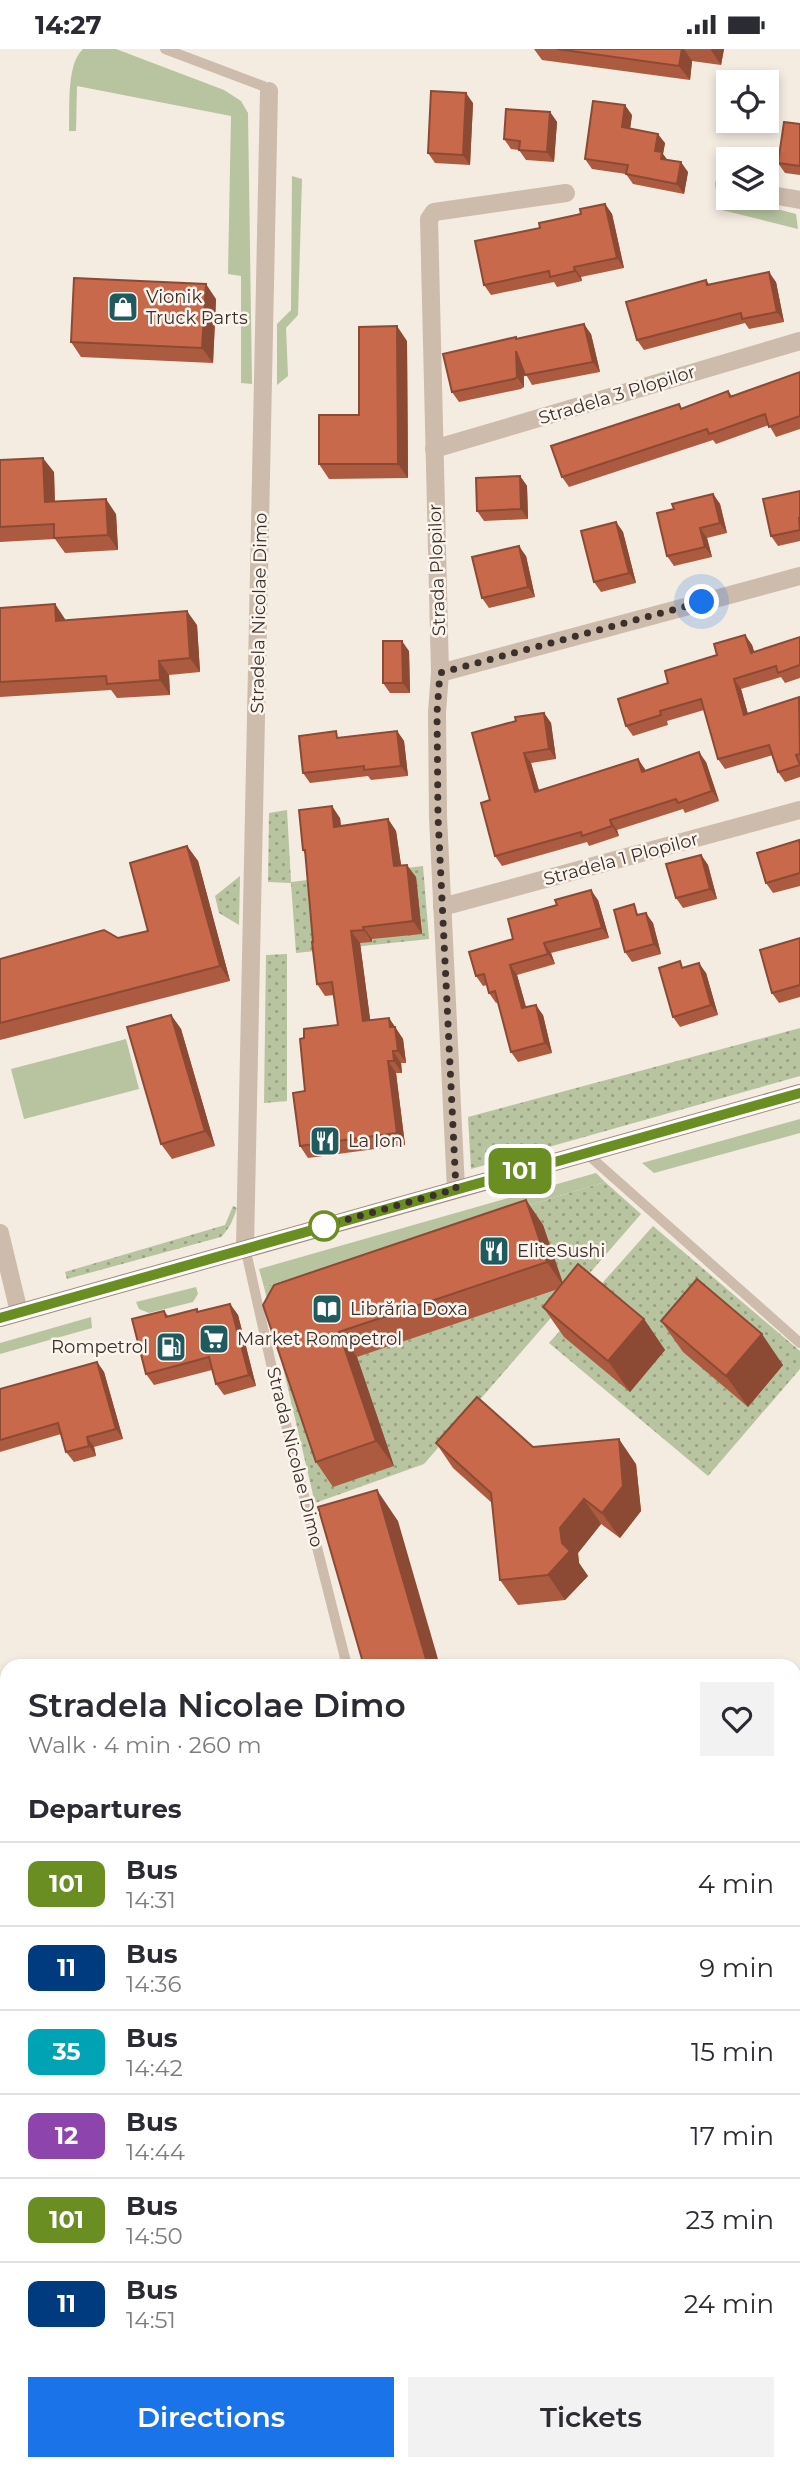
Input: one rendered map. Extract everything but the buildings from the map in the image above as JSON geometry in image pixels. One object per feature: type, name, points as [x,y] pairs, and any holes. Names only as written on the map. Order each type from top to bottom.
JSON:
[{"type":"street","name":"Stradela Nicolae Dimo","points":[[245,1247],[269,91]]},
{"type":"street","name":"Strada Plopilor","points":[[456,1189],[442,907],[437,725],[440,673],[429,219],[434,212],[566,193]]},
{"type":"street","points":[[779,196],[800,200]]},
{"type":"street","name":"Stradela 3 Plopilor","points":[[434,449],[800,341]]},
{"type":"street","points":[[440,673],[800,576]]},
{"type":"street","name":"Stradela 1 Plopilor","points":[[442,907],[800,810]]},
{"type":"street","points":[[0,1318],[800,1093]]},
{"type":"street","points":[[0,1233],[19,1312]]},
{"type":"lane","name":"Stradela Nicolae Dimo","points":[[165,49],[263,86],[269,91]]},
{"type":"lane","points":[[586,1153],[800,1343]]},
{"type":"lane","name":"Strada Nicolae Dimo","points":[[245,1247],[274,1377],[345,1659]]},
{"type":"green space","points":[[83,49],[116,49],[224,90],[241,101],[248,113],[252,384],[241,383],[241,276],[228,274],[231,116],[77,86],[76,131],[69,131],[71,76]]},
{"type":"green space","points":[[292,176],[302,179],[298,315],[286,328],[288,376],[277,385],[277,324],[291,310]]},
{"type":"green space","points":[[779,209],[796,214],[798,229],[722,210]]},
{"type":"green space","points":[[287,810],[291,882],[423,866],[429,939],[296,953],[291,883],[268,882],[269,813]]},
{"type":"green space","points":[[240,876],[239,925],[219,913],[215,896]]},
{"type":"green space","points":[[287,954],[287,1101],[264,1103],[266,955]]},
{"type":"green space","points":[[800,1028],[800,1076],[471,1169],[468,1117]]},
{"type":"green space","points":[[126,1039],[139,1089],[24,1119],[11,1069]]},
{"type":"green space","points":[[800,1119],[800,1133],[654,1173],[642,1163]]},
{"type":"green space","points":[[596,1173],[605,1182],[264,1287],[259,1269]]},
{"type":"green space","points":[[605,1182],[641,1214],[424,1464],[315,1503],[264,1287]]},
{"type":"green space","points":[[233,1206],[237,1208],[234,1216],[221,1237],[67,1279],[65,1272],[225,1225]]},
{"type":"green space","points":[[653,1226],[800,1351],[800,1369],[708,1476],[549,1343]]},
{"type":"green space","points":[[196,1287],[198,1294],[193,1302],[149,1313],[139,1309],[136,1302]]},
{"type":"green space","points":[[91,1317],[92,1328],[0,1354],[0,1343]]},
{"type":"bus line","name":"101","points":[[0,1318],[800,1093]]},
{"type":"place","name":"Vionik Truck Parts","points":[[123,307]]},
{"type":"place","name":"La Ion","points":[[325,1141]]},
{"type":"place","name":"EliteSushi","points":[[494,1251]]},
{"type":"place","name":"Librăria Doxa","points":[[327,1309]]},
{"type":"place","name":"Market Rompetrol","points":[[214,1339]]},
{"type":"place","name":"Rompetrol","points":[[171,1347]]},
{"type":"route","points":[[324,1226],[456,1189],[438,817],[437,712],[440,673],[702,602]]}]
